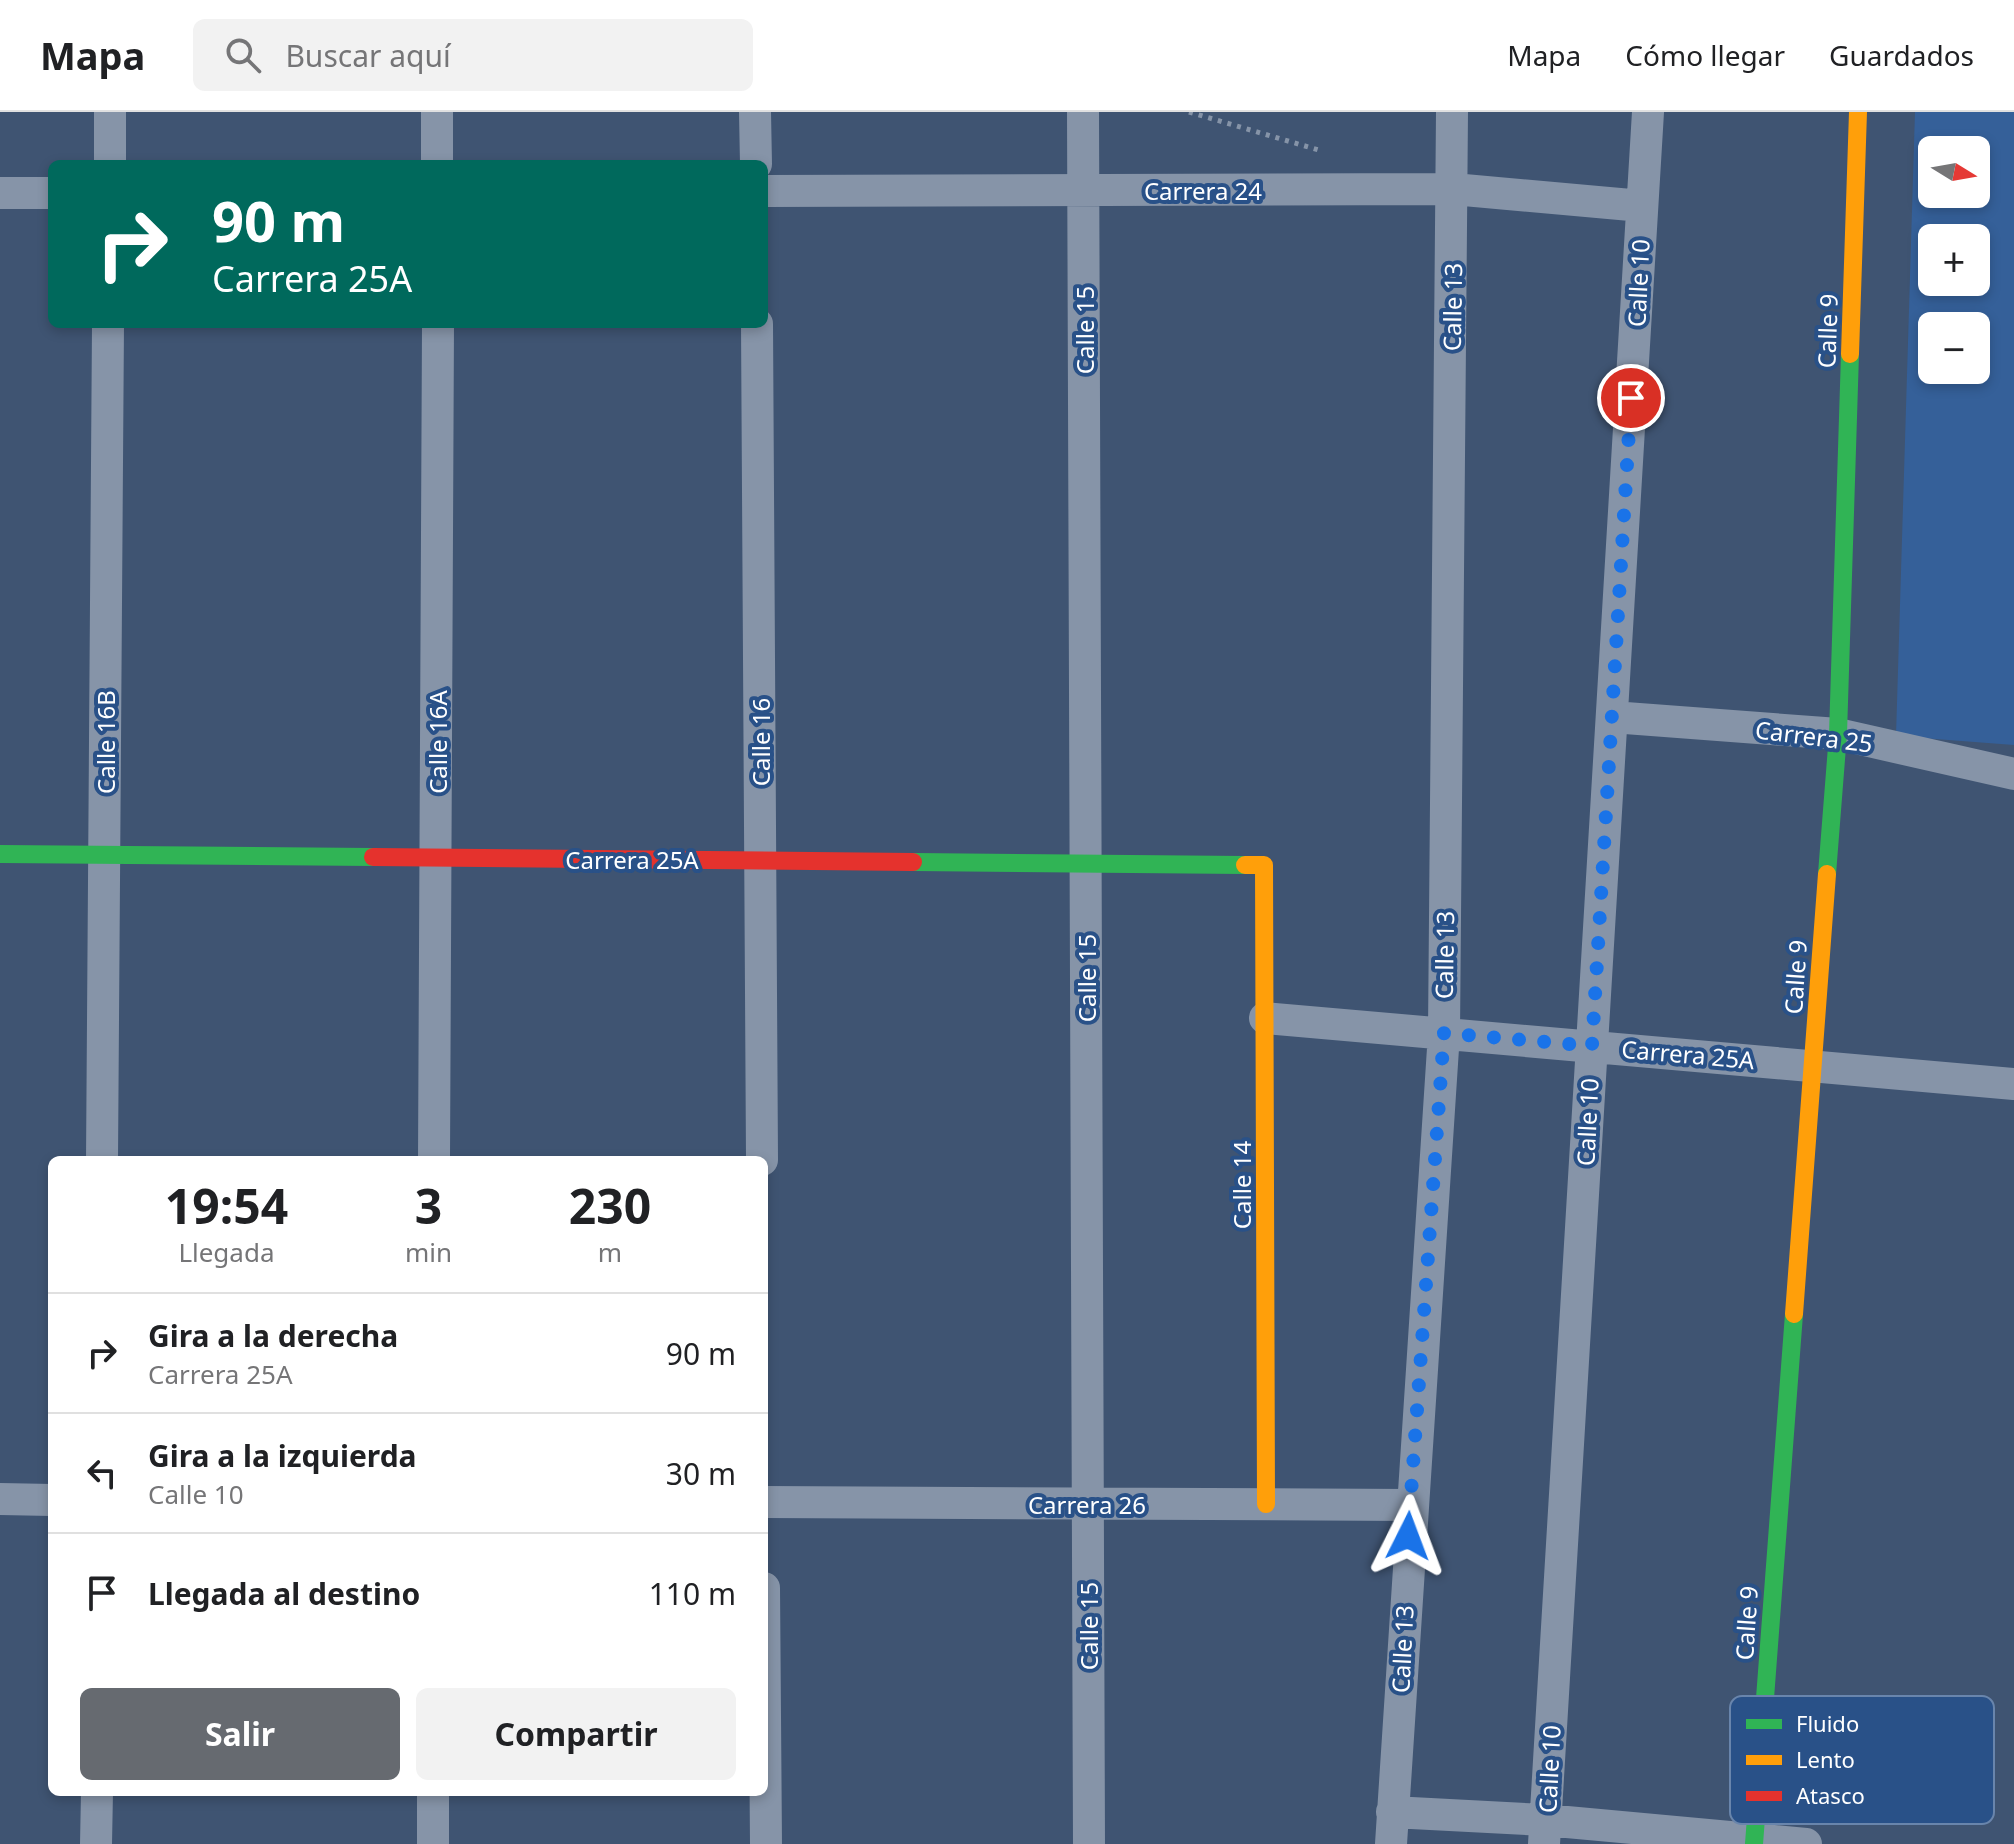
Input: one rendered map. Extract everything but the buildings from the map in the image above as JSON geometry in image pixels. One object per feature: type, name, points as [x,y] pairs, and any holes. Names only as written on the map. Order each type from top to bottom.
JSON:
[{"type":"street","points":[[110,112],[110,160]]},
{"type":"street","points":[[437,112],[437,160]]},
{"type":"street","points":[[755,112],[756,160]]},
{"type":"street","name":"Calle 15","points":[[1083,112],[1089,1844]]},
{"type":"street","name":"Calle 13","points":[[1391,1844],[1410,1505],[1444,1033],[1452,112]]},
{"type":"street","name":"Calle 10","points":[[1545,1832],[1648,112]]},
{"type":"street","name":"Calle 9","points":[[1765,1696],[1838,734],[1858,112]]},
{"type":"street","name":"Carrera 24","points":[[768,191],[1453,189],[1642,206]]},
{"type":"street","points":[[0,193],[48,193]]},
{"type":"street","name":"Calle 16B","points":[[102,1156],[108,328]]},
{"type":"street","name":"Calle 16A","points":[[434,1156],[438,328]]},
{"type":"street","name":"Calle 16","points":[[757,328],[762,1156]]},
{"type":"street","name":"Carrera 25","points":[[1612,717],[1838,734],[2014,774]]},
{"type":"street","name":"Carrera 25A","points":[[0,854],[1264,865]]},
{"type":"street","name":"Calle 14","points":[[1264,865],[1266,1504]]},
{"type":"street","name":"Carrera 25A","points":[[1265,1018],[2014,1084]]},
{"type":"street","points":[[0,1499],[48,1500]]},
{"type":"street","name":"Carrera 26","points":[[768,1502],[1410,1505]]},
{"type":"street","points":[[96,1844],[97,1796]]},
{"type":"street","points":[[433,1796],[433,1844]]},
{"type":"street","points":[[766,1796],[766,1844]]},
{"type":"street","points":[[1392,1812],[1545,1832],[1806,1844]]},
{"type":"shaded area","points":[[1915,112],[2014,112],[2014,745],[1896,736]]},
{"type":"traffic: fast","points":[[1827,874],[1838,734],[1850,354]]},
{"type":"traffic: fast","points":[[0,854],[373,857]]},
{"type":"traffic: fast","points":[[913,862],[1245,865]]},
{"type":"traffic: fast","points":[[1765,1696],[1794,1314]]},
{"type":"traffic: fast","points":[[1754,1844],[1756,1824]]},
{"type":"traffic: slow","points":[[1850,354],[1858,112]]},
{"type":"traffic: slow","points":[[1245,865],[1264,865],[1266,1504]]},
{"type":"traffic: slow","points":[[1794,1314],[1827,874]]},
{"type":"traffic: jam","points":[[373,857],[913,862]]},
{"type":"route","points":[[1408,1536],[1444,1033],[1592,1046],[1631,398]]}]
